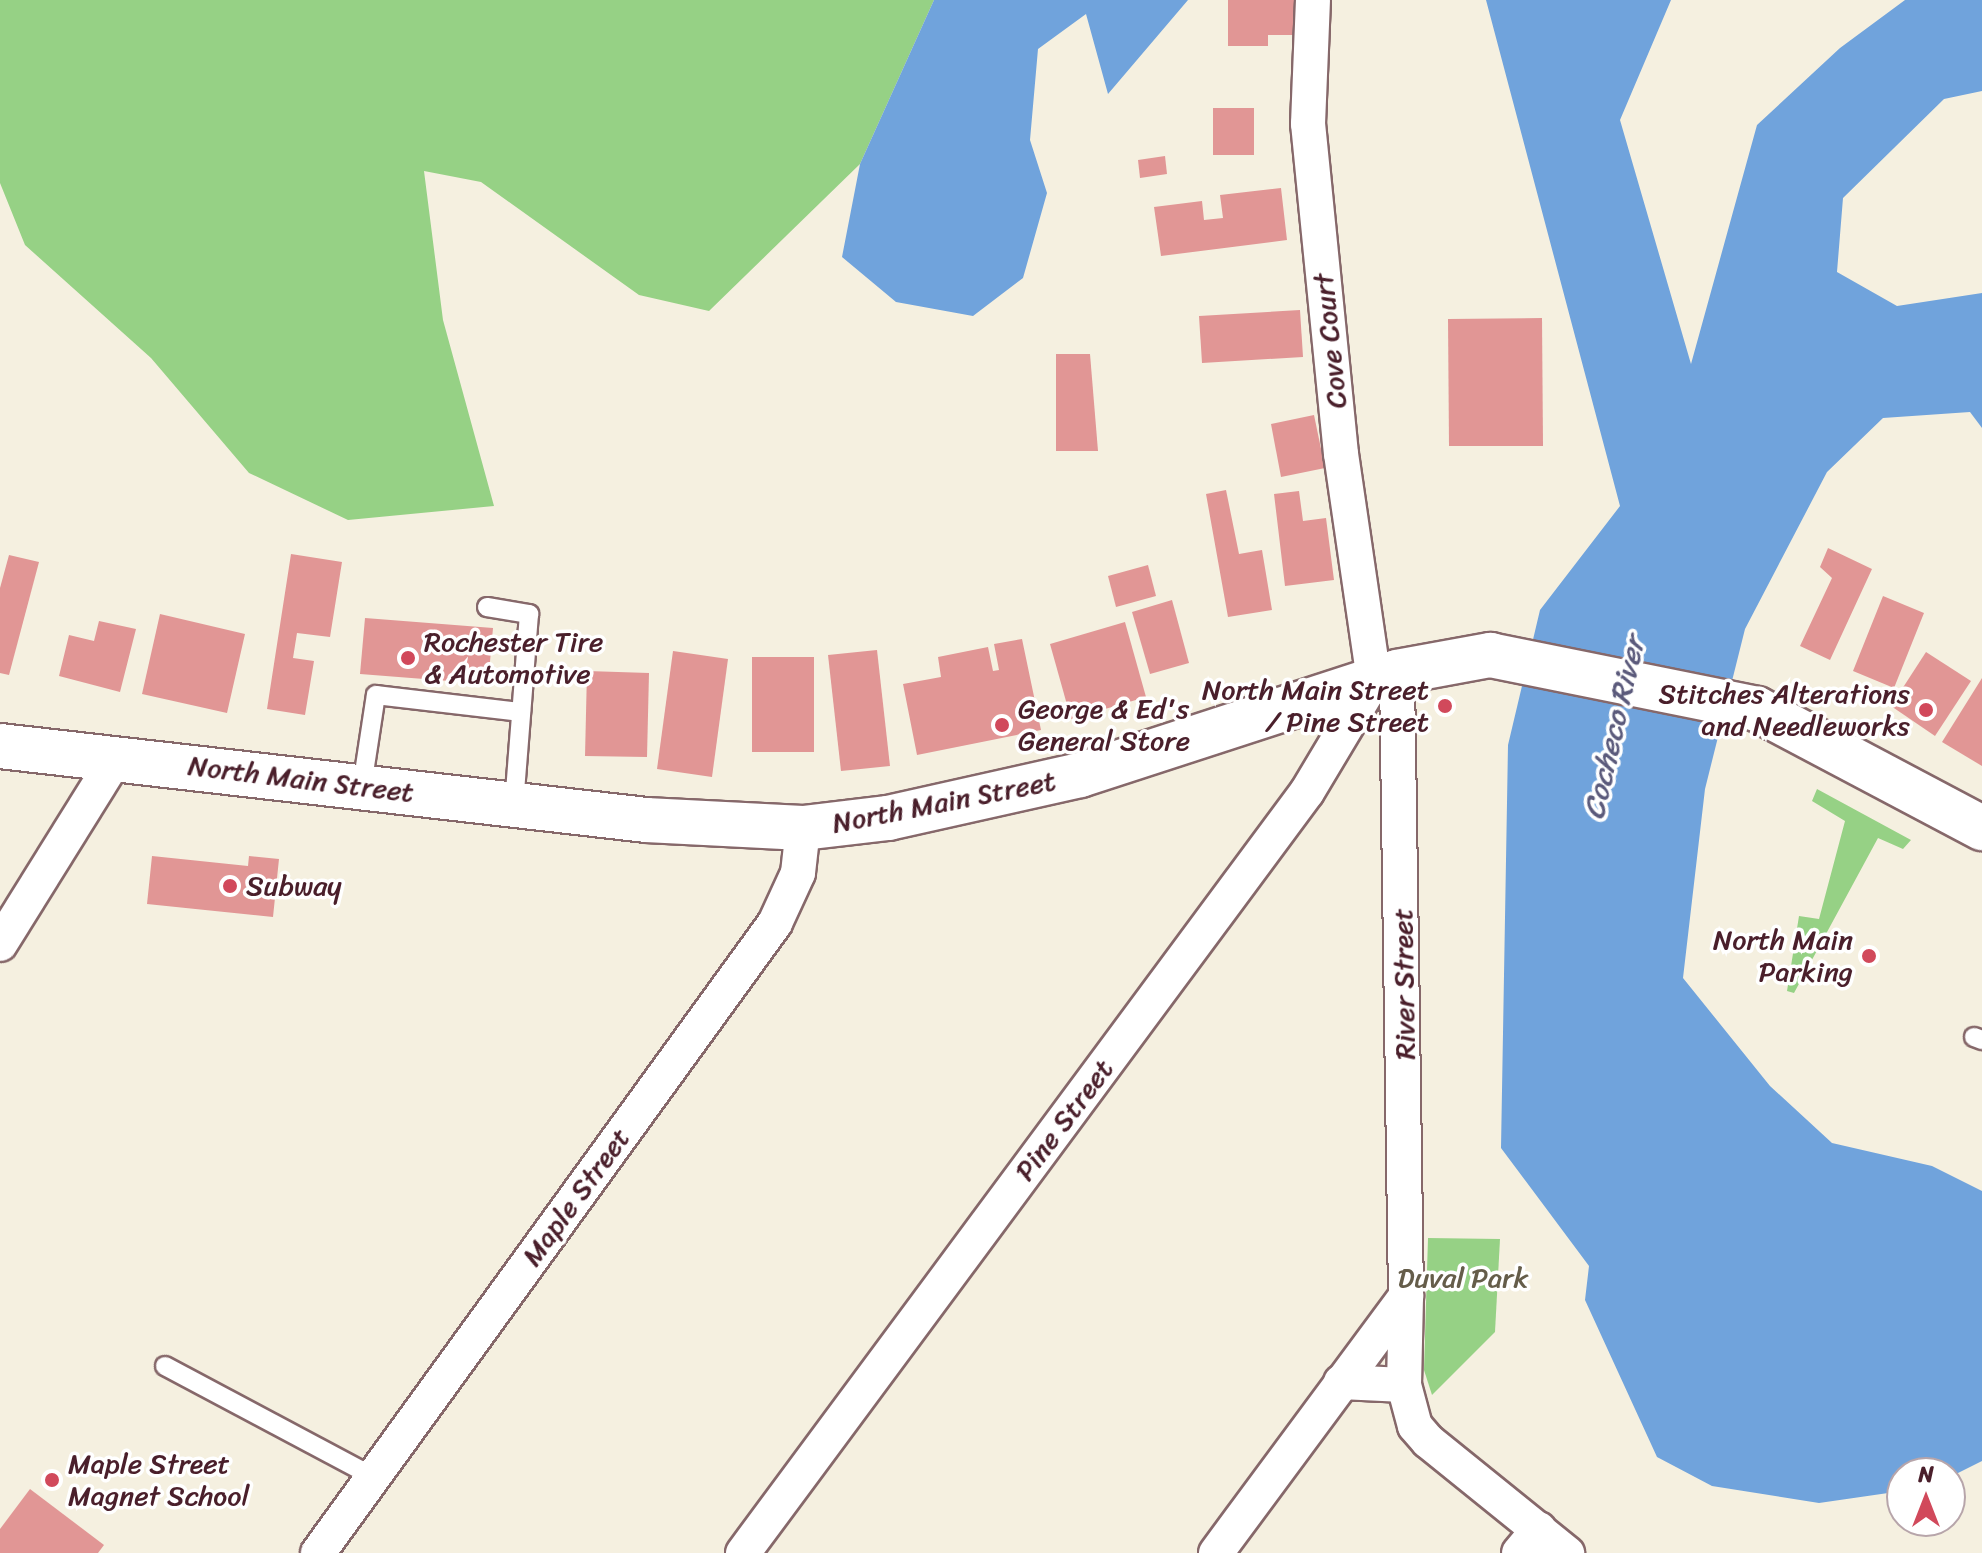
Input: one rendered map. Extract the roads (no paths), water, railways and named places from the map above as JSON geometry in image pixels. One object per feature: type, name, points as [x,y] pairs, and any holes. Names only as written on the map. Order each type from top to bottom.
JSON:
[{"type":"main road","name":"North Main Street","points":[[0,746],[514,805],[803,828],[888,818],[1080,775],[1385,676],[1454,658],[1521,657],[1757,709],[1982,828]]},
{"type":"street","name":"Cove Court","points":[[1313,0],[1308,124],[1341,454],[1385,676]]},
{"type":"street","name":"River Street","points":[[1385,676],[1406,1296],[1404,1385],[1415,1426],[1529,1541],[1567,1553]]},
{"type":"street","name":"Pine Street","points":[[743,1553],[1307,792],[1385,676]]},
{"type":"street","points":[[0,944],[115,759]]},
{"type":"street","name":"Maple Street","points":[[318,1553],[775,923],[798,873],[803,828]]},
{"type":"street","points":[[1216,1553],[1406,1296]]},
{"type":"street","points":[[1341,1382],[1404,1385]]},
{"type":"lane","points":[[487,607],[529,614],[514,805]]},
{"type":"lane","points":[[362,786],[376,695],[521,712]]},
{"type":"lane","points":[[165,1366],[372,1476]]},
{"type":"water","points":[[934,0],[1188,0],[1108,94],[1086,14],[1038,49],[1030,140],[1047,193],[1023,278],[973,316],[896,302],[842,257],[860,164]]},
{"type":"water","name":"Cocheco River","points":[[1486,0],[1671,0],[1620,120],[1691,364],[1757,125],[1840,48],[1905,0],[1982,0],[1982,91],[1944,99],[1843,198],[1837,272],[1897,306],[1982,293],[1982,428],[1970,412],[1883,418],[1827,472],[1745,629],[1705,789],[1683,978],[1770,1086],[1832,1143],[1932,1166],[1982,1191],[1982,1461],[1966,1469],[1966,1457],[1886,1457],[1886,1493],[1819,1503],[1712,1486],[1657,1457],[1585,1300],[1589,1266],[1501,1148],[1508,745],[1540,610],[1620,506]]},
{"type":"place","name":"Rochester Tire & Automotive","points":[[408,658]]},
{"type":"place","name":"North Main Street / Pine Street","points":[[1445,706]]},
{"type":"place","name":"Stitches Alterations and Needleworks","points":[[1926,710]]},
{"type":"place","name":"George & Ed's General Store","points":[[1002,725]]},
{"type":"place","name":"Subway","points":[[230,886]]},
{"type":"place","name":"North Main Parking","points":[[1869,956]]},
{"type":"place","name":"Maple Street Magnet School","points":[[52,1480]]},
{"type":"park label","name":"Duval Park","points":[[1463,1278]]}]
